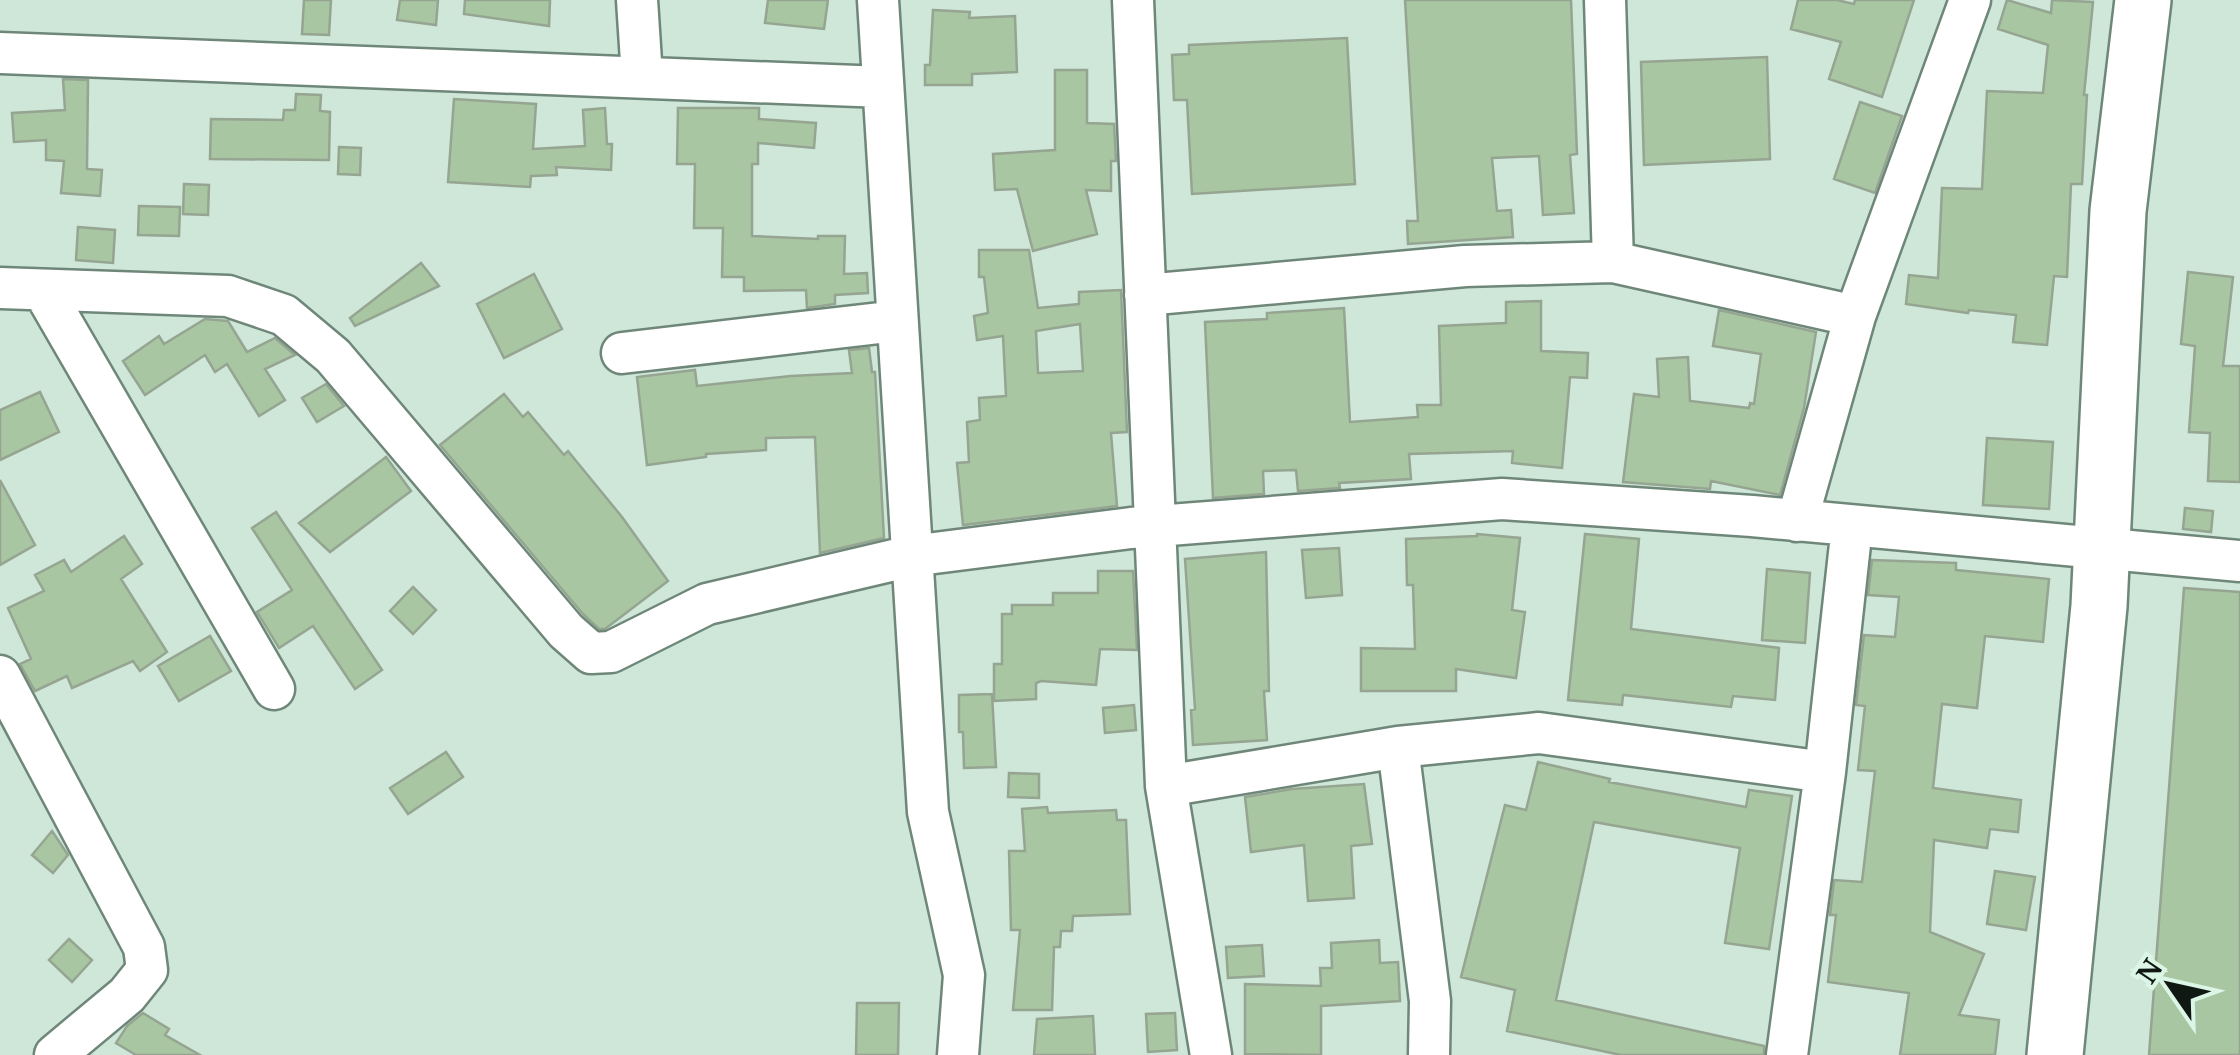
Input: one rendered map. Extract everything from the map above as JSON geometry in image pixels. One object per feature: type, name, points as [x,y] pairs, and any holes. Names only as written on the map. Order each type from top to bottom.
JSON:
[{"type":"highway","points":[[2054,1055],[2100,606],[2118,212],[2143,0]]},
{"type":"street","points":[[637,0],[642,77]]},
{"type":"street","points":[[878,0],[928,812],[964,975],[958,1055]]},
{"type":"street","points":[[1133,0],[1166,786],[1210,1055]]},
{"type":"street","points":[[1605,0],[1614,262]]},
{"type":"street","points":[[1797,521],[1855,316],[1970,0]]},
{"type":"street","points":[[0,53],[883,87]]},
{"type":"street","points":[[1146,295],[1465,266],[1614,262],[1855,316]]},
{"type":"street","points":[[0,288],[228,296],[284,316],[333,356],[566,631],[591,653],[612,652],[706,604],[911,556],[1154,526],[1502,500],[1797,521],[2240,561]]},
{"type":"street","points":[[43,290],[274,689]]},
{"type":"street","points":[[622,352],[897,321]]},
{"type":"street","points":[[1787,1055],[1825,772],[1852,526]]},
{"type":"street","points":[[0,676],[144,947],[147,970],[127,996],[55,1055]]},
{"type":"street","points":[[1166,786],[1398,747],[1539,733],[1825,772]]},
{"type":"street","points":[[1398,747],[1430,1001],[1430,1055]]},
{"type":"building","points":[[304,0],[331,0],[329,35],[302,34]]},
{"type":"building","points":[[400,0],[438,0],[436,25],[397,20]]},
{"type":"building","points":[[465,0],[550,0],[549,26],[464,14]]},
{"type":"building","points":[[768,0],[828,0],[824,29],[765,23]]},
{"type":"building","points":[[1405,0],[1571,0],[1577,154],[1570,155],[1574,213],[1543,215],[1539,156],[1492,158],[1497,211],[1511,210],[1513,237],[1408,244],[1407,221],[1418,221]]},
{"type":"building","points":[[1798,0],[1854,4],[1855,0],[1914,0],[1882,97],[1829,79],[1841,42],[1791,29]]},
{"type":"building","points":[[2007,0],[2051,13],[2052,0],[2093,2],[2084,95],[2082,184],[2071,184],[2067,277],[2054,276],[2047,345],[2013,342],[2016,315],[1906,304],[1909,275],[1938,278],[1942,188],[1982,189],[1987,91],[2043,93],[2048,45],[1998,29]]},
{"type":"building","points":[[933,10],[970,12],[969,18],[1015,16],[1017,72],[972,74],[972,85],[925,85]]},
{"type":"building","points":[[1347,38],[1355,184],[1192,194],[1187,100],[1174,100],[1172,55],[1189,54],[1189,45]]},
{"type":"building","points":[[1767,57],[1770,159],[1644,165],[1641,62]]},
{"type":"building","points":[[1055,70],[1087,70],[1087,123],[1114,124],[1116,161],[1111,161],[1111,191],[1086,190],[1097,234],[1033,251],[1017,189],[995,190],[993,154],[1055,150]]},
{"type":"building","points":[[63,79],[88,80],[87,169],[102,170],[100,196],[61,193],[64,161],[46,160],[46,140],[14,142],[12,113],[65,110]]},
{"type":"building","points":[[296,94],[321,95],[320,111],[330,112],[329,160],[210,159],[211,119],[283,120],[284,110],[295,110]]},
{"type":"building","points":[[454,99],[536,104],[533,149],[585,146],[583,110],[605,108],[607,144],[612,144],[611,170],[556,167],[557,175],[531,176],[530,187],[448,182]]},
{"type":"building","points":[[1860,102],[1902,116],[1875,193],[1834,179]]},
{"type":"building","points":[[678,108],[759,108],[759,119],[816,123],[814,148],[758,143],[758,164],[752,164],[752,236],[845,236],[844,274],[867,273],[868,293],[835,295],[835,304],[807,308],[806,290],[744,291],[744,277],[722,277],[723,228],[694,228],[695,164],[677,164]]},
{"type":"building","points":[[339,147],[361,148],[360,175],[338,174]]},
{"type":"building","points":[[184,184],[209,185],[208,215],[183,214]]},
{"type":"building","points":[[139,206],[180,207],[179,236],[138,235]]},
{"type":"building","points":[[78,227],[115,230],[113,263],[76,260]]},
{"type":"building","points":[[979,250],[1029,250],[1038,308],[1079,304],[1079,292],[1121,290],[1127,432],[1111,433],[1117,506],[963,525],[957,463],[969,462],[967,422],[980,420],[979,398],[1006,396],[1003,336],[977,340],[974,316],[988,313],[984,277],[979,277]],"holes":[[[1080,324],[1083,371],[1038,373],[1036,331]]]},
{"type":"building","points":[[421,263],[439,286],[355,326],[350,318]]},
{"type":"building","points":[[2188,272],[2233,277],[2223,366],[2240,366],[2240,482],[2208,481],[2210,433],[2189,432],[2195,346],[2181,344]]},
{"type":"building","points":[[534,274],[562,329],[504,358],[477,304]]},
{"type":"building","points":[[1541,301],[1541,351],[1588,353],[1587,378],[1570,377],[1562,468],[1512,463],[1513,451],[1409,454],[1411,479],[1339,483],[1340,488],[1298,491],[1296,470],[1263,471],[1264,494],[1213,498],[1205,322],[1267,319],[1267,313],[1344,308],[1350,422],[1418,417],[1417,405],[1441,405],[1439,326],[1506,323],[1506,302]]},
{"type":"building","points":[[1719,310],[1816,332],[1804,408],[1780,495],[1711,481],[1710,489],[1623,482],[1634,394],[1659,397],[1657,359],[1688,357],[1690,401],[1749,408],[1750,403],[1754,404],[1761,354],[1713,346]]},
{"type":"building","points":[[205,319],[228,321],[247,352],[275,338],[295,355],[265,369],[285,400],[259,416],[227,364],[215,372],[205,355],[145,395],[123,361],[159,336],[164,344]]},
{"type":"building","points":[[869,348],[875,372],[884,538],[820,553],[815,437],[766,438],[766,450],[706,454],[647,465],[637,377],[695,370],[697,386],[852,373],[849,350]]},
{"type":"building","points":[[326,384],[344,406],[317,422],[302,398]]},
{"type":"building","points":[[40,392],[59,432],[0,460],[0,410]]},
{"type":"building","points":[[504,394],[523,417],[528,412],[564,455],[568,451],[668,581],[605,629],[599,629],[583,614],[440,445]]},
{"type":"building","points":[[1987,438],[2053,442],[2049,509],[1983,505]]},
{"type":"building","points":[[386,457],[411,491],[330,552],[299,523]]},
{"type":"building","points":[[0,480],[35,545],[0,565]]},
{"type":"building","points":[[2185,508],[2213,511],[2211,532],[2183,529]]},
{"type":"building","points":[[276,512],[382,670],[355,689],[313,626],[279,648],[257,612],[292,590],[252,528]]},
{"type":"building","points":[[1477,534],[1520,538],[1512,610],[1525,612],[1516,678],[1456,669],[1456,691],[1361,691],[1361,648],[1415,649],[1413,585],[1407,585],[1406,539]]},
{"type":"building","points":[[1585,534],[1639,539],[1631,629],[1779,648],[1775,700],[1733,696],[1731,707],[1623,695],[1622,705],[1568,700]]},
{"type":"building","points":[[124,536],[142,564],[121,579],[167,652],[140,671],[133,661],[72,688],[67,676],[35,691],[20,664],[31,659],[8,608],[44,591],[35,575],[64,560],[71,572]]},
{"type":"building","points":[[1339,548],[1342,595],[1306,598],[1302,550]]},
{"type":"building","points":[[1266,552],[1267,740],[1193,745],[1191,710],[1195,709],[1185,559]]},
{"type":"building","points":[[1872,560],[1956,563],[1956,570],[2049,579],[2043,642],[1985,636],[1977,708],[1942,704],[1933,788],[2021,800],[2018,832],[1990,829],[1987,848],[1934,840],[1930,932],[1984,954],[1959,1015],[1999,1020],[1995,1055],[1900,1055],[1909,993],[1828,982],[1836,915],[1830,915],[1834,880],[1862,882],[1875,771],[1858,770],[1865,706],[1856,705],[1864,635],[1895,637],[1899,597],[1868,595]]},
{"type":"building","points":[[1767,569],[1810,573],[1805,643],[1762,640]]},
{"type":"building","points":[[1098,571],[1133,571],[1137,650],[1100,649],[1096,685],[1041,681],[1036,683],[1036,699],[994,701],[994,664],[1002,664],[1002,614],[1012,614],[1012,605],[1053,605],[1053,593],[1098,593]]},
{"type":"building","points":[[413,587],[436,610],[413,634],[390,611]]},
{"type":"building","points":[[2184,588],[2240,592],[2240,1055],[2149,1055]]},
{"type":"building","points":[[210,636],[231,671],[179,701],[158,666]]},
{"type":"building","points":[[992,694],[996,767],[964,768],[959,695]]},
{"type":"building","points":[[1134,705],[1136,730],[1105,733],[1103,708]]},
{"type":"building","points":[[446,752],[463,777],[408,814],[390,788]]},
{"type":"building","points":[[1538,762],[1610,779],[1609,782],[1746,807],[1749,790],[1792,796],[1769,949],[1725,943],[1740,848],[1594,822],[1556,1000],[1764,1046],[1764,1055],[1621,1055],[1507,1031],[1515,990],[1461,977],[1505,805],[1526,810]]},
{"type":"building","points":[[1009,773],[1039,774],[1039,798],[1008,797]]},
{"type":"building","points":[[1364,784],[1372,844],[1351,846],[1354,898],[1308,901],[1304,845],[1251,852],[1245,797]]},
{"type":"building","points":[[1047,807],[1048,813],[1116,810],[1117,820],[1126,820],[1130,914],[1073,916],[1072,931],[1061,931],[1060,947],[1054,947],[1052,1010],[1013,1010],[1020,930],[1011,930],[1009,851],[1025,851],[1022,809]]},
{"type":"building","points":[[52,831],[68,855],[53,873],[32,855]]},
{"type":"building","points":[[1995,871],[2035,877],[2026,930],[1987,924]]},
{"type":"building","points":[[69,939],[92,960],[72,982],[49,960]]},
{"type":"building","points":[[1379,940],[1380,963],[1398,962],[1400,1001],[1321,1006],[1321,1055],[1245,1054],[1245,984],[1321,986],[1320,968],[1332,968],[1331,943]]},
{"type":"building","points":[[1262,945],[1264,976],[1228,978],[1226,947]]},
{"type":"building","points":[[857,1003],[899,1003],[898,1055],[856,1055]]},
{"type":"building","points":[[143,1013],[169,1029],[165,1035],[200,1055],[136,1055],[116,1043],[127,1026]]},
{"type":"building","points":[[1175,1013],[1177,1050],[1148,1052],[1146,1014]]},
{"type":"building","points":[[1093,1016],[1095,1055],[1034,1055],[1037,1019]]}]
